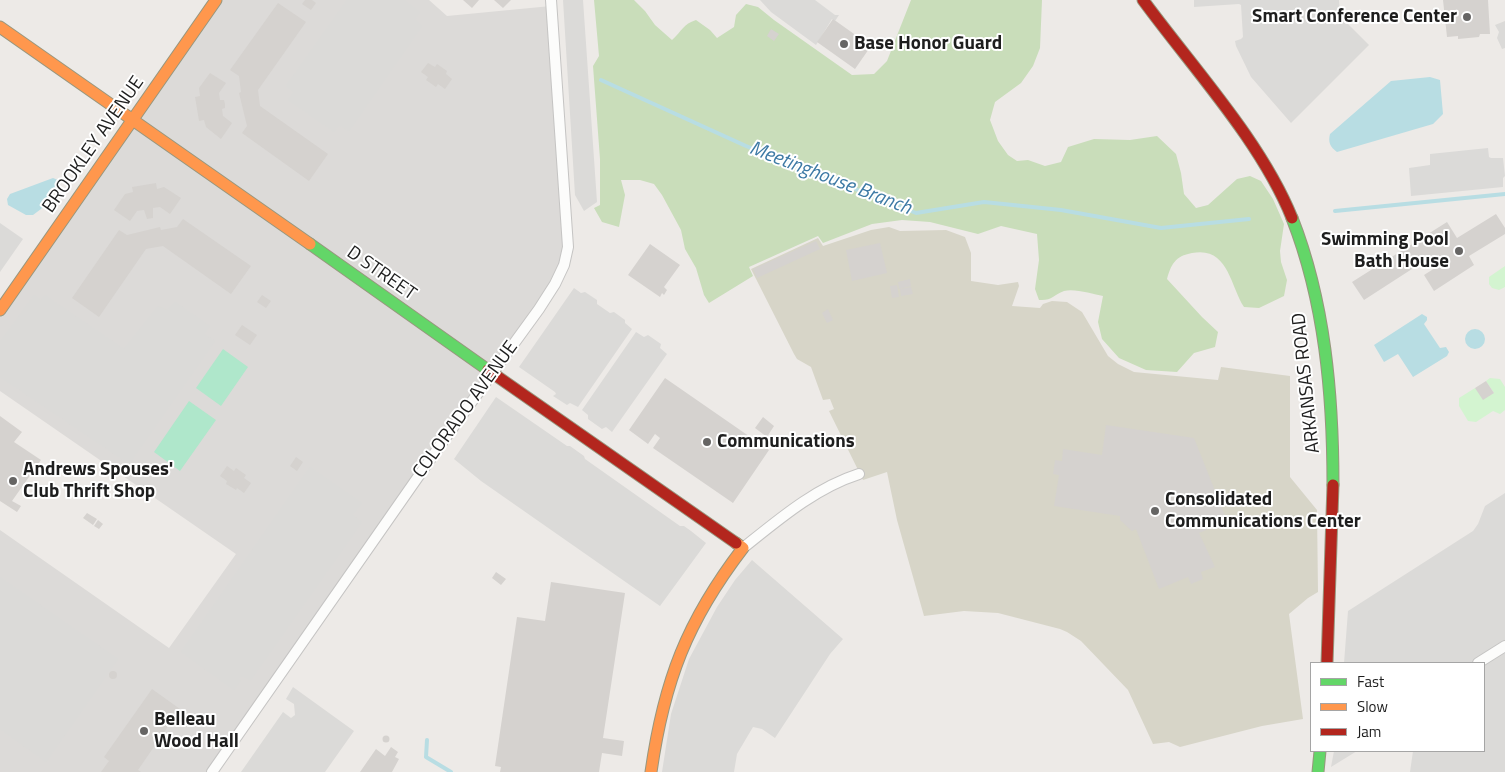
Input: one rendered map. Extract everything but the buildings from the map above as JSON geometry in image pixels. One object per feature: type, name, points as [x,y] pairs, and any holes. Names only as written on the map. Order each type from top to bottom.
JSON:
[{"type":"street","name":"BROOKLEY AVENUE","points":[[0,310],[216,0]]},
{"type":"street","name":"COLORADO AVENUE","points":[[212,772],[435,452],[539,309],[555,284],[567,256],[568,248],[551,0]]},
{"type":"street","name":"ARKANSAS ROAD","points":[[1143,0],[1257,152],[1286,204],[1295,225],[1310,273],[1326,352],[1333,455],[1333,558],[1327,662]]},
{"type":"street","name":"D STREET","points":[[0,27],[743,548]]},
{"type":"street","points":[[651,772],[659,719],[668,684],[679,654],[708,599],[743,548],[786,514],[840,480],[859,474]]},
{"type":"street","points":[[1480,662],[1505,646]]},
{"type":"street","points":[[1318,772],[1320,752]]},
{"type":"shaded area","points":[[216,0],[429,0],[447,16],[551,6],[564,265],[212,772],[0,772],[0,530],[169,648],[236,554],[0,391],[0,310]]},
{"type":"shaded area","points":[[347,0],[404,0],[420,12],[415,20],[422,26],[349,131],[339,125],[334,132],[288,100],[294,92],[286,86]]},
{"type":"shaded area","points":[[563,0],[583,0],[597,202],[584,211],[575,195]]},
{"type":"shaded area","points":[[760,0],[815,0],[835,15],[839,15],[835,21],[832,19],[816,45],[771,12]]},
{"type":"shaded area","points":[[1194,0],[1339,0],[1340,15],[1331,16],[1330,20],[1335,25],[1343,19],[1369,45],[1291,123],[1251,77],[1236,46],[1235,41],[1243,37],[1241,5],[1194,7]]},
{"type":"shaded area","points":[[1505,21],[1505,48],[1502,49],[1497,38],[1499,32],[1495,25]]},
{"type":"shaded area","points":[[1488,148],[1489,157],[1503,158],[1505,176],[1503,178],[1503,187],[1411,196],[1409,168],[1430,165],[1430,154]]},
{"type":"shaded area","points":[[0,223],[23,239],[0,272]]},
{"type":"shaded area","points":[[889,227],[900,231],[946,230],[965,237],[971,253],[971,281],[998,285],[1018,282],[1019,286],[1012,306],[1040,308],[1043,304],[1052,301],[1067,302],[1082,312],[1108,356],[1118,364],[1134,372],[1218,380],[1221,367],[1290,376],[1290,477],[1317,510],[1318,592],[1289,614],[1303,719],[1262,726],[1180,747],[1169,742],[1153,744],[1128,690],[1081,641],[1067,632],[998,613],[964,611],[924,616],[897,520],[887,472],[863,480],[829,411],[834,409],[830,399],[823,400],[811,367],[797,359],[751,269],[818,238],[823,246],[871,230]]},
{"type":"shaded area","points":[[574,288],[581,293],[585,292],[597,300],[597,304],[610,313],[614,312],[625,320],[625,323],[632,329],[578,407],[570,403],[567,405],[553,396],[556,394],[555,392],[519,367]]},
{"type":"shaded area","points":[[34,295],[41,300],[45,295],[124,349],[158,306],[168,310],[175,302],[210,326],[204,334],[215,341],[129,464],[0,377],[0,342]]},
{"type":"shaded area","points":[[636,332],[644,337],[648,335],[661,344],[660,348],[667,354],[612,432],[606,427],[602,429],[588,419],[588,415],[582,410]]},
{"type":"shaded area","points":[[496,397],[567,446],[570,446],[584,456],[585,459],[706,543],[660,606],[481,481],[454,459]]},
{"type":"shaded area","points":[[310,467],[362,503],[352,515],[362,522],[250,681],[240,676],[241,680],[234,690],[181,652]]},
{"type":"shaded area","points":[[1505,493],[1505,772],[1410,772],[1413,752],[1485,752],[1485,662],[1344,662],[1348,611],[1473,531],[1485,506]]},
{"type":"shaded area","points":[[752,560],[843,639],[830,654],[775,738],[762,729],[753,727],[737,754],[734,772],[662,772],[671,714],[689,659],[717,607],[735,580]]},
{"type":"shaded area","points":[[0,577],[118,659],[46,762],[0,729]]},
{"type":"shaded area","points":[[293,687],[354,731],[325,772],[241,772],[283,712],[291,718],[295,715],[294,704],[286,699]]},
{"type":"shaded area","points":[[1334,752],[1355,752],[1331,767]]},
{"type":"green space","points":[[594,0],[634,0],[655,25],[672,40],[685,26],[696,20],[710,30],[717,38],[734,27],[736,15],[746,4],[758,7],[852,75],[874,74],[887,61],[911,0],[1042,0],[1040,48],[1033,66],[1021,83],[995,102],[990,120],[998,141],[1008,155],[1017,161],[1028,160],[1045,166],[1061,162],[1068,147],[1094,139],[1130,140],[1157,136],[1176,154],[1184,194],[1196,208],[1208,205],[1237,179],[1250,176],[1261,181],[1273,199],[1284,224],[1280,251],[1281,262],[1287,280],[1284,296],[1259,308],[1244,307],[1221,261],[1213,255],[1204,252],[1181,256],[1172,265],[1167,279],[1218,332],[1215,347],[1194,353],[1177,372],[1146,370],[1119,358],[1102,339],[1098,322],[1103,296],[1068,290],[1050,299],[1039,300],[1035,289],[1039,260],[1037,234],[1001,226],[978,234],[930,222],[902,220],[872,224],[823,243],[818,236],[749,267],[753,276],[709,303],[704,295],[696,268],[685,249],[681,230],[654,184],[640,180],[621,180],[625,195],[619,227],[602,222],[594,208],[600,205],[600,159],[593,66],[599,56]]},
{"type":"green space","points":[[1505,266],[1505,287],[1499,290],[1492,288],[1489,284],[1489,277]]},
{"type":"green space","points":[[223,349],[248,367],[221,406],[196,388]]},
{"type":"green space","points":[[1490,378],[1500,379],[1505,387],[1505,410],[1500,414],[1493,411],[1476,422],[1468,421],[1459,406],[1459,398],[1475,388],[1494,393],[1486,381]]},
{"type":"green space","points":[[189,401],[216,420],[180,471],[154,452]]},
{"type":"water","points":[[1430,77],[1440,80],[1443,114],[1433,124],[1337,152],[1331,146],[1329,142],[1330,134],[1391,81]]},
{"type":"water","points":[[53,178],[58,180],[59,184],[41,209],[33,215],[26,215],[8,205],[7,199],[10,194]]},
{"type":"water","points":[[1422,314],[1427,317],[1424,324],[1440,348],[1446,347],[1449,352],[1447,356],[1413,377],[1398,354],[1384,362],[1374,345]]},
{"type":"water","points":[[1475,329],[1482,332],[1485,339],[1482,346],[1475,349],[1468,346],[1465,339],[1468,332]]},
{"type":"waterway","name":"Meetinghouse Branch","points":[[601,80],[746,146],[916,213],[984,202],[1061,210],[1161,228],[1249,219]]},
{"type":"waterway","name":"Meetinghouse Branch","points":[[1335,211],[1505,194]]},
{"type":"waterway","points":[[427,740],[426,757],[451,772]]},
{"type":"traffic: fast","points":[[1292,218],[1312,282],[1325,349],[1329,383],[1333,485]]},
{"type":"traffic: fast","points":[[310,244],[488,370]]},
{"type":"traffic: fast","points":[[1318,772],[1320,752]]},
{"type":"traffic: slow","points":[[0,310],[216,0]]},
{"type":"traffic: slow","points":[[0,27],[310,244]]},
{"type":"traffic: slow","points":[[651,772],[663,709],[681,653],[707,601],[743,548],[736,543]]},
{"type":"traffic: jam","points":[[1143,0],[1244,133],[1279,189],[1292,218]]},
{"type":"traffic: jam","points":[[488,370],[736,543]]},
{"type":"traffic: jam","points":[[1327,662],[1333,485]]},
{"type":"place","name":"Smart Conference Center","points":[[1467,17]]},
{"type":"place","name":"Base Honor Guard","points":[[844,44]]},
{"type":"place","name":"Swimming Pool Bath House","points":[[1459,251]]},
{"type":"place","name":"Communications","points":[[707,442]]},
{"type":"place","name":"Andrews Spouses' Club Thrift Shop","points":[[13,481]]},
{"type":"place","name":"Consolidated Communications Center","points":[[1155,511]]},
{"type":"place","name":"Belleau Wood Hall","points":[[144,731]]}]
